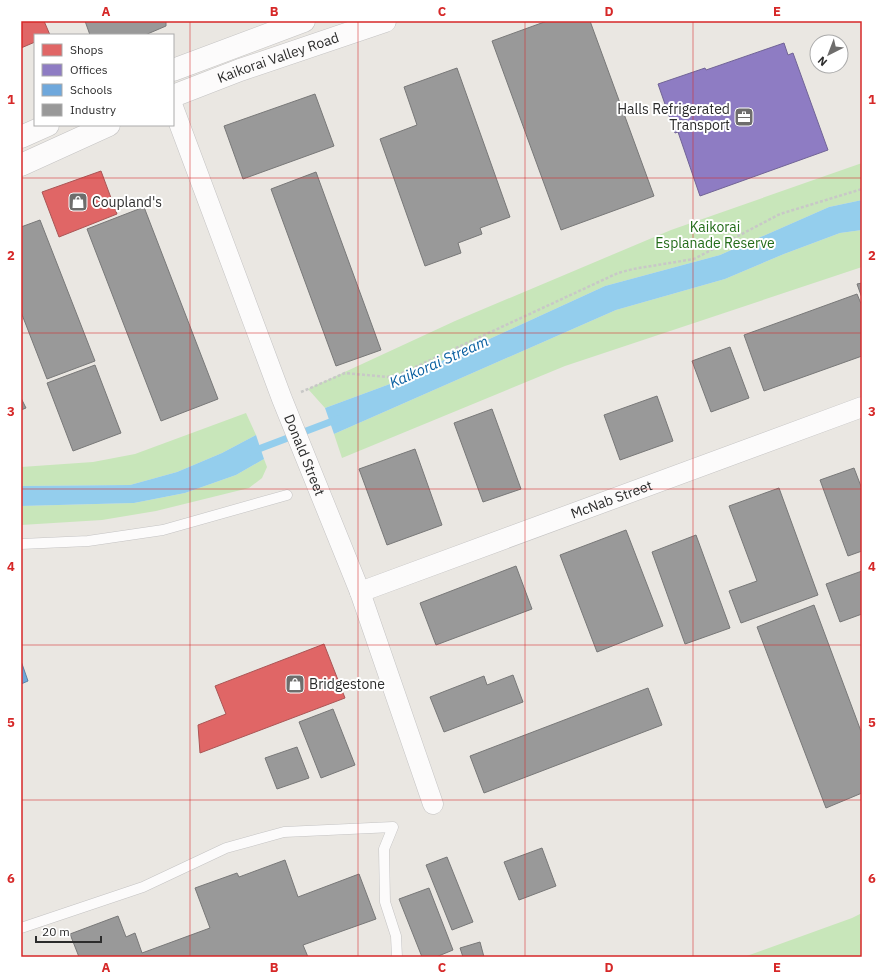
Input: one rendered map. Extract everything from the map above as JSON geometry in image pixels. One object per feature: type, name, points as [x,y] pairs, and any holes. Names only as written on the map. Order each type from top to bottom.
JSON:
[{"type":"main road","name":"Kaikorai Valley Road","points":[[174,70],[304,21]]},
{"type":"main road","name":"Kaikorai Valley Road","points":[[174,96],[240,70],[385,21]]},
{"type":"main road","points":[[21,137],[46,126]]},
{"type":"main road","points":[[21,165],[107,126]]},
{"type":"street","name":"Donald Street","points":[[174,110],[282,400],[360,592],[433,804]]},
{"type":"street","name":"McNab Street","points":[[360,592],[862,407]]},
{"type":"lane","points":[[21,544],[88,541],[163,530],[287,495]]},
{"type":"lane","points":[[21,928],[142,887],[226,848],[284,832],[393,827],[384,849],[385,902],[396,936],[397,957]]},
{"type":"path","points":[[282,400],[345,373],[387,377],[398,375],[618,273],[633,269],[694,259],[780,214],[862,189]]},
{"type":"green space","name":"Kaikorai Esplanade Reserve","points":[[862,163],[862,200],[829,207],[720,255],[605,286],[398,381],[325,408],[308,389],[455,321],[671,230]]},
{"type":"green space","name":"Kaikorai Esplanade Reserve","points":[[862,230],[862,267],[565,366],[342,458],[334,434],[616,310],[725,279],[784,254],[840,233]]},
{"type":"green space","points":[[246,413],[256,435],[222,453],[177,472],[130,485],[21,486],[21,467],[93,462],[135,454]]},
{"type":"green space","points":[[264,459],[267,467],[262,478],[249,488],[156,511],[102,520],[21,525],[21,506],[134,503],[185,493],[236,475]]},
{"type":"green space","points":[[862,913],[862,957],[744,957],[852,918]]},
{"type":"water","points":[[862,200],[862,230],[840,233],[784,254],[725,279],[616,310],[334,434],[325,408],[398,381],[605,286],[720,255],[829,207]]},
{"type":"water","points":[[256,435],[264,459],[236,475],[185,493],[134,503],[21,506],[21,486],[130,485],[177,472],[222,453]]},
{"type":"building: Shops","points":[[21,21],[44,21],[50,34],[34,34],[34,42],[21,48]]},
{"type":"building: Shops","points":[[101,171],[117,214],[59,237],[42,192]]},
{"type":"building: Shops","points":[[324,644],[345,698],[200,753],[198,725],[226,714],[215,686]]},
{"type":"building: Offices","points":[[784,43],[788,55],[793,53],[828,150],[700,196],[678,132],[675,133],[658,84],[705,68],[706,70]]},
{"type":"building: Schools","points":[[21,661],[28,681],[21,684]]},
{"type":"building: Industry","points":[[85,21],[166,21],[166,26],[147,34],[90,34]]},
{"type":"building: Industry","points":[[547,21],[590,21],[654,196],[561,230],[492,41]]},
{"type":"building: Industry","points":[[457,68],[510,217],[480,228],[482,234],[458,243],[461,253],[425,266],[380,139],[417,125],[404,87]]},
{"type":"building: Industry","points":[[315,94],[334,146],[243,179],[224,126]]},
{"type":"building: Industry","points":[[316,172],[381,350],[336,366],[271,189]]},
{"type":"building: Industry","points":[[144,207],[218,399],[161,421],[87,229]]},
{"type":"building: Industry","points":[[40,220],[95,361],[47,379],[21,312],[21,227]]},
{"type":"building: Industry","points":[[862,283],[862,298],[857,284]]},
{"type":"building: Industry","points":[[857,294],[862,306],[862,356],[764,391],[744,335]]},
{"type":"building: Industry","points":[[730,347],[749,398],[711,412],[692,361]]},
{"type":"building: Industry","points":[[95,365],[121,433],[73,451],[47,383]]},
{"type":"building: Industry","points":[[657,396],[673,441],[620,460],[604,415]]},
{"type":"building: Industry","points":[[21,398],[26,408],[21,410]]},
{"type":"building: Industry","points":[[492,409],[521,489],[483,502],[454,423]]},
{"type":"building: Industry","points":[[415,449],[442,525],[387,545],[359,469]]},
{"type":"building: Industry","points":[[854,468],[862,489],[862,551],[848,556],[820,480]]},
{"type":"building: Industry","points":[[779,488],[818,595],[741,623],[729,591],[757,581],[729,506]]},
{"type":"building: Industry","points":[[626,530],[663,626],[597,652],[560,555]]},
{"type":"building: Industry","points":[[696,535],[730,628],[685,644],[652,552]]},
{"type":"building: Industry","points":[[516,566],[532,609],[436,645],[420,603]]},
{"type":"building: Industry","points":[[862,571],[862,614],[840,622],[826,584]]},
{"type":"building: Industry","points":[[814,605],[862,734],[862,793],[826,808],[757,627]]},
{"type":"building: Industry","points":[[513,675],[523,702],[444,732],[430,697],[484,676],[487,685]]},
{"type":"building: Industry","points":[[648,688],[662,725],[484,793],[470,756]]},
{"type":"building: Industry","points":[[333,709],[355,765],[321,778],[299,722]]},
{"type":"building: Industry","points":[[297,747],[309,778],[277,789],[265,758]]},
{"type":"building: Industry","points":[[542,848],[556,886],[519,900],[504,862]]},
{"type":"building: Industry","points":[[447,857],[473,922],[452,930],[426,865]]},
{"type":"building: Industry","points":[[285,860],[298,897],[359,874],[376,919],[303,945],[308,957],[79,957],[70,934],[118,916],[126,937],[135,933],[142,953],[210,928],[195,888],[237,873],[239,877]]},
{"type":"building: Industry","points":[[429,888],[453,950],[436,957],[422,957],[399,899]]},
{"type":"building: Industry","points":[[480,942],[484,957],[463,957],[460,948]]},
{"type":"waterway","name":"Kaikorai Stream","points":[[251,452],[338,419]]},
{"type":"place","name":"Halls Refrigerated Transport","points":[[744,117]]},
{"type":"place","name":"Coupland's","points":[[78,202]]},
{"type":"place","name":"Bridgestone","points":[[295,684]]}]
